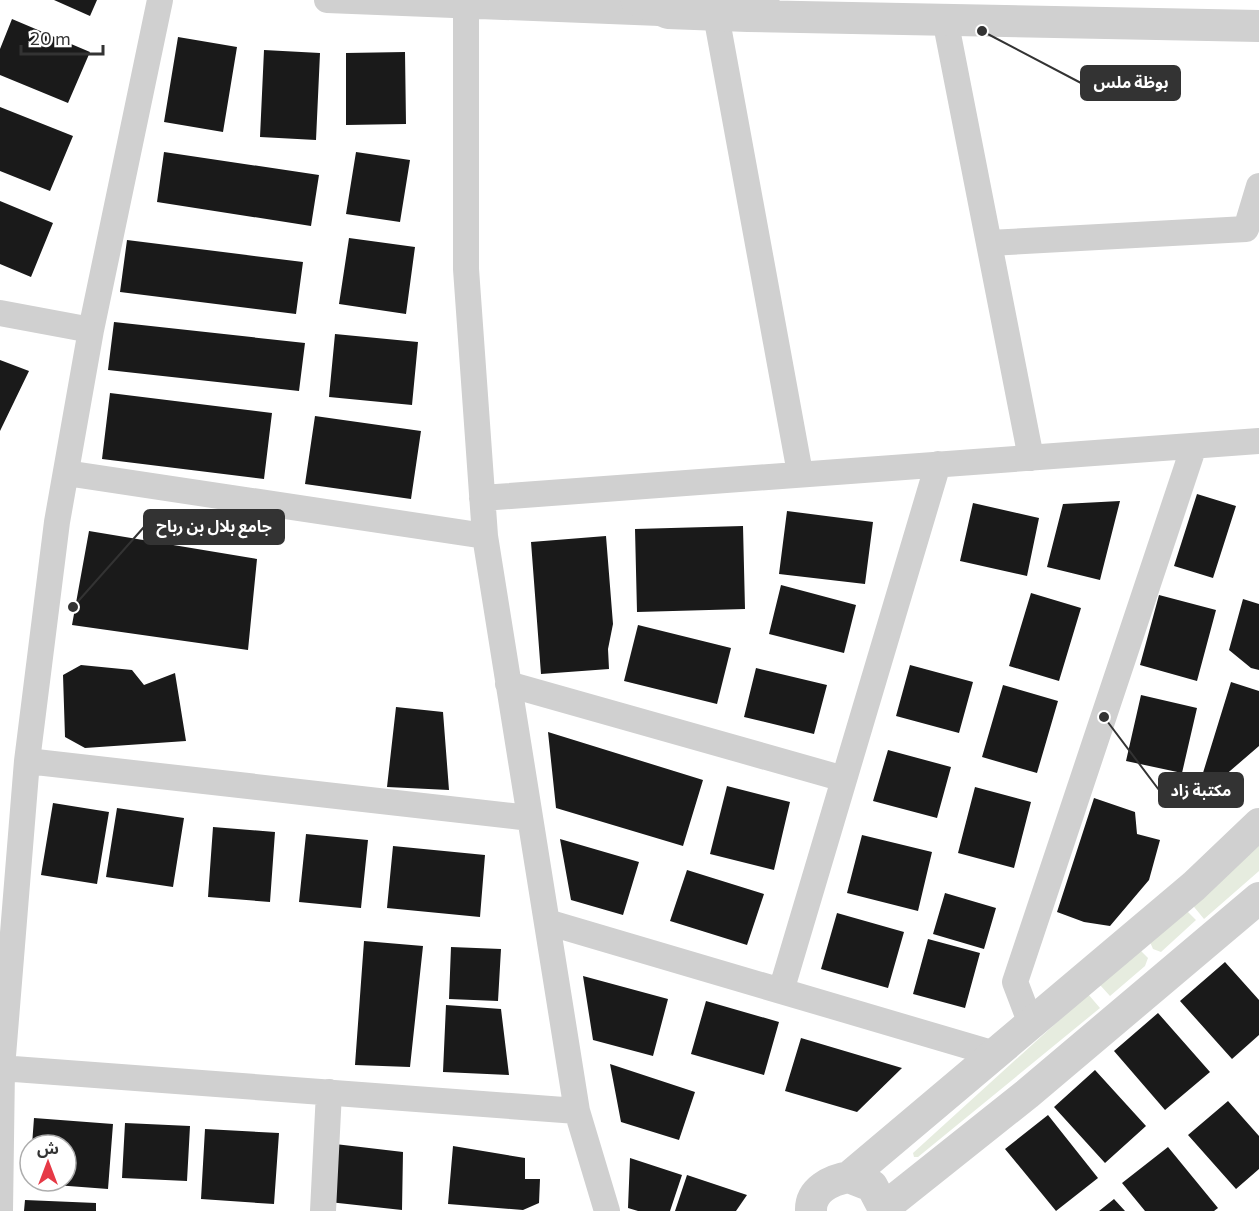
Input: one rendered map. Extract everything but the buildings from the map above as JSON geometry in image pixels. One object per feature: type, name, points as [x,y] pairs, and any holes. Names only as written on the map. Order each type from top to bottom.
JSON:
[{"type":"street","points":[[0,1211],[1,1068],[11,829],[27,761],[66,473],[91,330],[160,0]]},
{"type":"street","points":[[327,0],[716,15],[761,8],[945,19],[1259,26]]},
{"type":"street","points":[[636,0],[668,13]]},
{"type":"street","points":[[466,5],[466,269],[485,536],[577,1111],[607,1211]]},
{"type":"street","points":[[716,15],[800,473]]},
{"type":"street","points":[[945,19],[1031,458]]},
{"type":"street","points":[[989,243],[1246,229],[1259,186]]},
{"type":"street","points":[[0,313],[91,330]]},
{"type":"street","points":[[482,498],[1259,441]]},
{"type":"street","points":[[1031,1024],[1015,982],[1194,446]]},
{"type":"street","points":[[781,991],[938,464]]},
{"type":"street","points":[[66,473],[485,536]]},
{"type":"street","points":[[508,684],[844,779]]},
{"type":"street","points":[[27,761],[530,818]]},
{"type":"street","points":[[811,1211],[816,1195],[825,1185],[849,1177],[1194,886],[1259,824]]},
{"type":"street","points":[[849,1177],[872,1186],[886,1210],[1259,898]]},
{"type":"street","points":[[547,922],[995,1054]]},
{"type":"street","points":[[1,1068],[577,1111]]},
{"type":"street","points":[[323,1211],[329,1092]]},
{"type":"shaded area","points":[[1259,843],[1259,871],[1204,919],[1190,902]]},
{"type":"shaded area","points":[[1185,909],[1196,920],[1161,952],[1153,949],[1150,942]]},
{"type":"shaded area","points":[[1140,950],[1148,958],[1145,966],[1110,996],[1100,985]]},
{"type":"shaded area","points":[[1088,994],[1100,1008],[918,1157],[914,1157],[913,1153]]},
{"type":"place","name":"بوظة ملس","points":[[982,31]]},
{"type":"place","name":"جامع بلال بن رباح","points":[[73,607]]},
{"type":"place","name":"مكتبة زاد","points":[[1104,717]]}]
